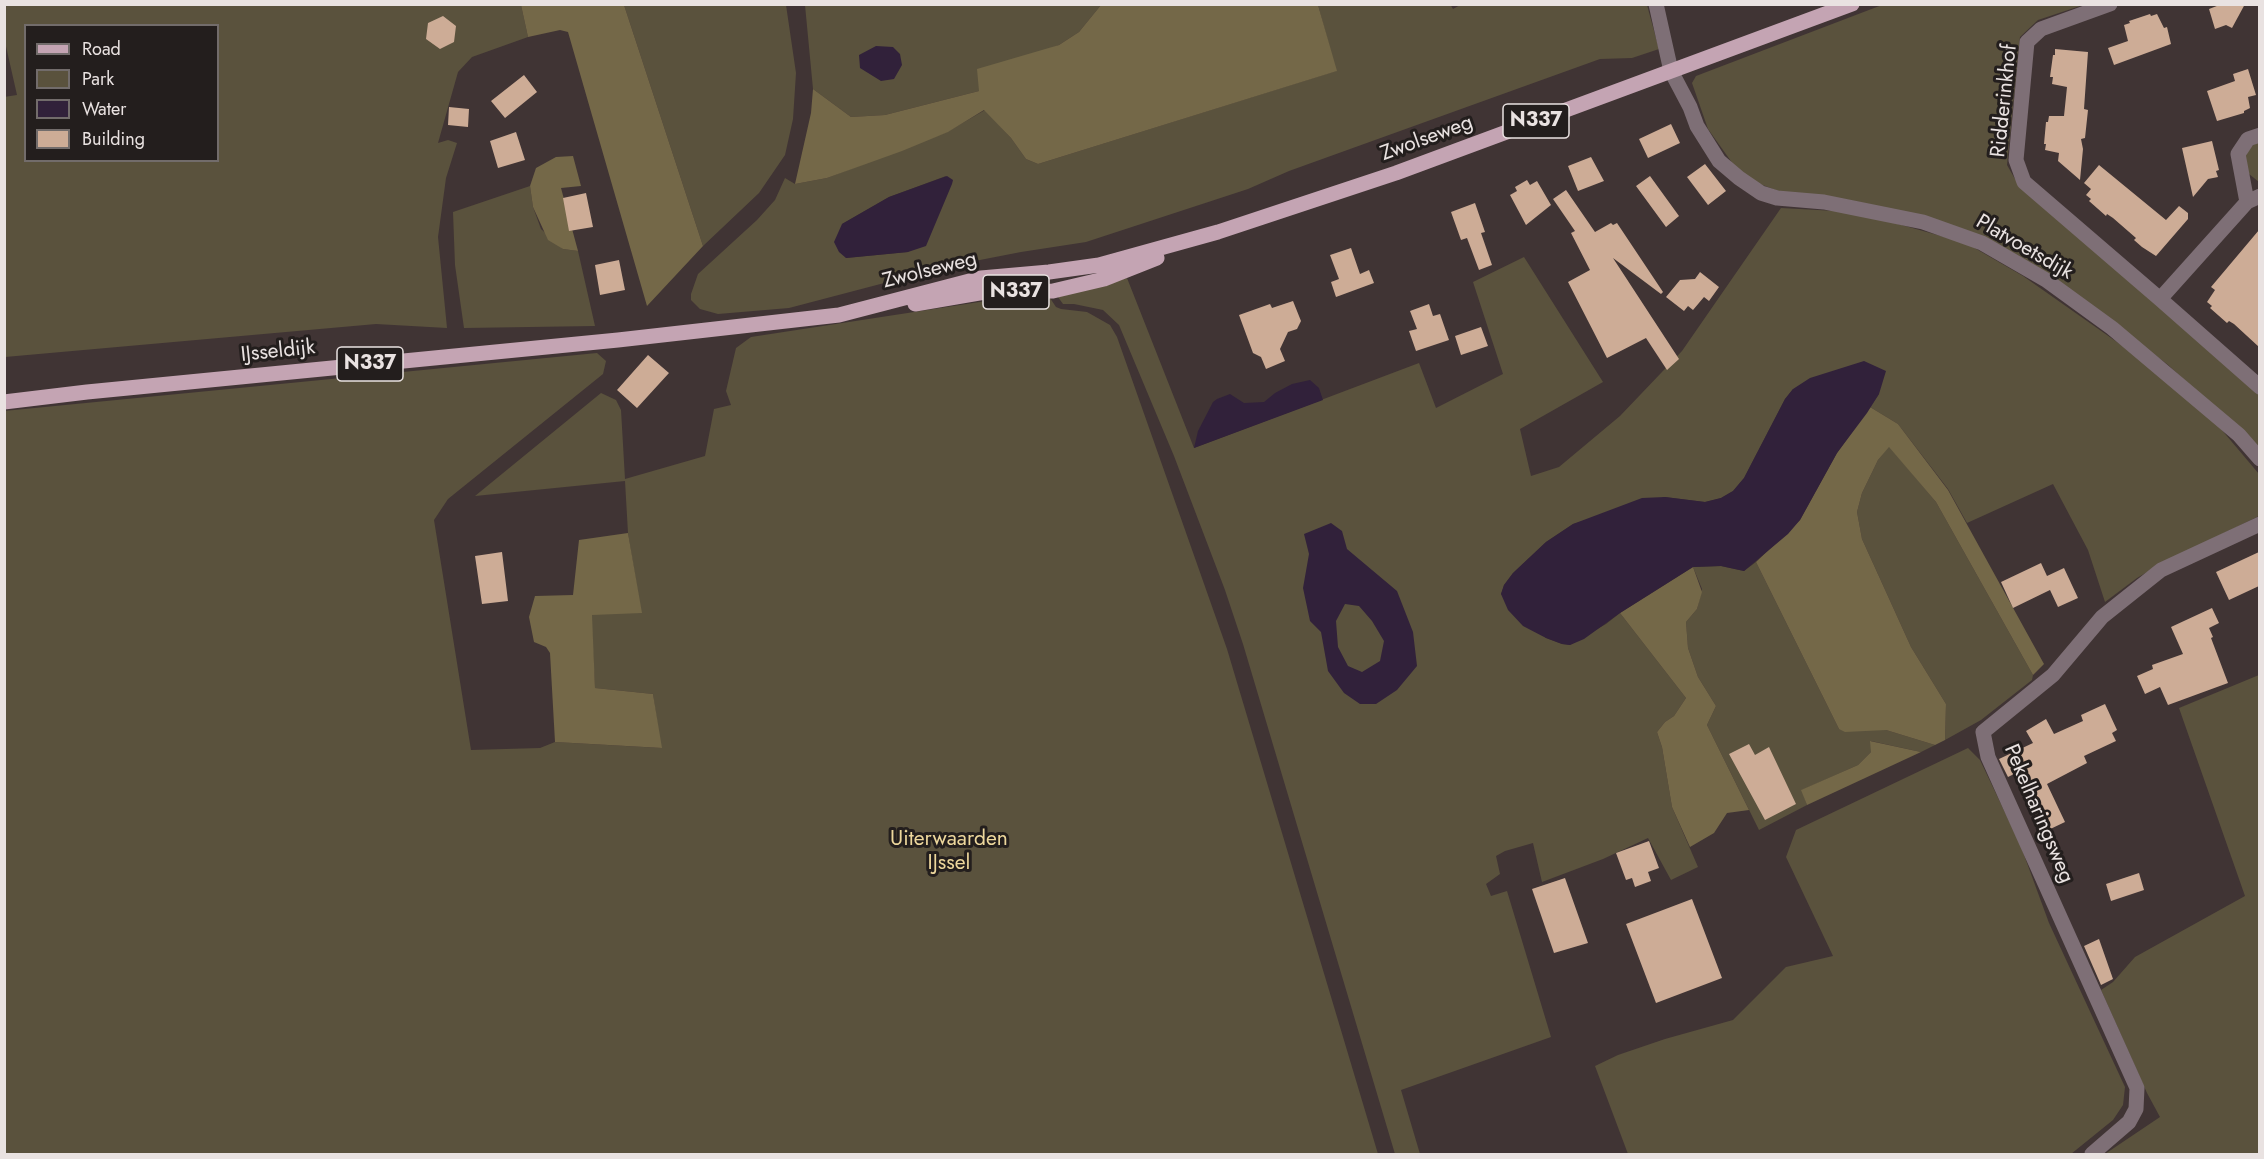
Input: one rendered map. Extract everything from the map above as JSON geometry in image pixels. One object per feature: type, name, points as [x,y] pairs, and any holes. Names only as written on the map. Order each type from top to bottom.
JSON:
[{"type":"main road","name":"Zwolseweg","points":[[735,327],[902,307],[985,292],[1053,291],[1083,285],[1122,272],[1218,232],[1396,173],[1846,5]]},
{"type":"main road","name":"IJsseldijk","points":[[4,402],[735,327]]},
{"type":"street","name":"Platvoetsdijk","points":[[1656,4],[1671,70],[1697,126],[1719,161],[1739,178],[1761,193],[1777,198],[1824,202],[1923,222],[1982,243],[2046,280],[2112,328],[2239,435],[2259,459]]},
{"type":"street","name":"Ridderinkhof","points":[[2110,4],[2041,29],[2027,42],[2016,160],[2024,182],[2160,298],[2259,387]]},
{"type":"street","points":[[2160,298],[2253,199],[2238,154],[2248,139],[2259,135]]},
{"type":"street","name":"Pekelharingsweg","points":[[2092,1155],[2129,1122],[2136,1109],[2137,1088],[1988,757],[1983,732],[2053,675],[2102,617],[2161,570],[2259,524]]},
{"type":"green space","points":[[1450,4],[1453,9],[1462,4],[1647,5],[1659,49],[1632,58],[1600,59],[1289,171],[1248,189],[1086,242],[949,266],[789,308],[718,314],[700,309],[691,300],[698,274],[757,220],[775,200],[785,178],[795,184],[827,178],[947,132],[985,110],[1011,138],[1026,159],[1038,164],[1336,71],[1318,5]],"holes":[[[946,176],[908,252],[846,258],[842,224],[889,197]]]},
{"type":"green space","points":[[5,5],[521,5],[528,37],[472,57],[458,72],[438,143],[448,140],[457,143],[446,178],[438,237],[447,328],[376,324],[5,357],[4,97],[17,95],[5,42]]},
{"type":"green space","points":[[624,5],[786,5],[796,73],[793,119],[785,155],[759,193],[703,246]]},
{"type":"green space","points":[[805,5],[1101,5],[1079,32],[979,91],[885,115],[851,117],[813,89]]},
{"type":"green space","points":[[1882,5],[2083,5],[2038,20],[2020,37],[2007,165],[2015,179],[2259,391],[2259,448],[2167,364],[2068,291],[1997,248],[1786,194],[1760,184],[1738,171],[1708,129],[1692,83],[1696,76]]},
{"type":"green space","points":[[2259,141],[2259,182],[2249,174],[2244,162],[2247,152]]},
{"type":"green space","points":[[530,186],[533,207],[541,229],[563,249],[578,251],[595,326],[464,328],[455,265],[453,212]]},
{"type":"green space","points":[[1781,208],[1836,211],[1891,222],[1966,243],[2023,276],[2124,347],[2210,416],[2259,474],[2259,516],[2159,565],[2105,602],[2088,550],[2053,484],[1967,523],[1948,489],[1898,424],[1870,407],[1879,394],[1793,389],[1785,399],[1744,478],[1733,491],[1721,498],[1705,502],[1665,497],[1573,524],[1546,542],[1513,573],[1504,585],[1501,594],[1546,638],[1562,644],[1570,645],[1620,613],[1686,698],[1674,716],[1657,732],[1662,747],[1672,807],[1698,867],[1671,880],[1648,838],[1603,859],[1542,882],[1533,843],[1496,856],[1500,874],[1486,884],[1491,896],[1507,891],[1551,1037],[1401,1090],[1420,1154],[1395,1154],[1243,644],[1174,456],[1119,325],[1103,310],[1063,304],[1058,297],[1127,278],[1194,448],[1419,363],[1436,408],[1503,374],[1473,282],[1524,257],[1603,382],[1520,429],[1531,476],[1559,467],[1620,416],[1682,351]]},
{"type":"green space","name":"Uiterwaarden IJssel","points":[[1012,297],[1050,298],[1056,307],[1061,309],[1087,312],[1110,325],[1117,337],[1227,649],[1378,1154],[5,1154],[4,411],[597,353],[606,361],[603,374],[448,499],[434,520],[471,750],[540,748],[555,742],[661,748],[653,694],[595,688],[591,614],[641,612],[628,533],[625,481],[475,496],[601,393],[616,400],[621,410],[625,479],[705,456],[714,409],[731,405],[726,391],[736,348],[751,337]]},
{"type":"green space","points":[[1889,446],[1936,502],[2033,675],[2032,680],[1981,720],[1945,740],[1946,704],[1911,647],[1862,539],[1857,512],[1862,493],[1878,460]]},
{"type":"green space","points":[[1756,562],[1839,729],[1886,730],[1935,745],[1921,752],[1871,741],[1871,752],[1858,765],[1802,790],[1807,805],[1759,830],[1707,725],[1716,706],[1698,677],[1688,648],[1686,622],[1697,609],[1702,589],[1693,567],[1721,566],[1744,571]]},
{"type":"green space","points":[[2259,675],[2259,1154],[2105,1154],[2160,1117],[2101,990],[2113,982],[2135,957],[2245,896],[2179,708]]},
{"type":"green space","points":[[1968,748],[1980,760],[2020,844],[2049,923],[2125,1087],[2123,1105],[2113,1120],[2071,1154],[1628,1154],[1595,1066],[1618,1055],[1665,1039],[1733,1020],[1786,967],[1833,956],[1786,857],[1796,830]]},
{"type":"shaded area","points":[[521,5],[624,5],[703,246],[647,306],[568,32],[560,30],[528,37]]},
{"type":"shaded area","points":[[1101,5],[1318,5],[1337,71],[1038,164],[1026,159],[1011,138],[984,110],[948,132],[902,151],[827,178],[795,184],[811,113],[813,89],[851,117],[885,115],[979,91],[977,69],[1059,45],[1079,32]]},
{"type":"shaded area","points":[[573,156],[581,186],[561,188],[578,251],[563,249],[548,240],[533,207],[530,186],[536,168],[556,157]]},
{"type":"shaded area","points":[[1870,407],[1898,424],[1948,490],[2044,664],[2033,675],[1936,502],[1889,447],[1878,460],[1862,493],[1857,512],[1862,539],[1911,647],[1946,704],[1945,740],[1935,745],[1886,730],[1845,732],[1839,729],[1756,562],[1800,520],[1837,453]]},
{"type":"shaded area","points":[[628,533],[642,613],[592,615],[595,688],[653,694],[662,748],[555,742],[550,653],[546,647],[534,642],[529,617],[535,596],[573,595],[579,540]]},
{"type":"shaded area","points":[[1693,567],[1702,592],[1697,609],[1686,622],[1688,648],[1698,677],[1716,706],[1707,725],[1749,810],[1727,813],[1714,833],[1690,847],[1672,807],[1662,747],[1657,732],[1674,716],[1686,698],[1620,613]]},
{"type":"shaded area","points":[[1870,741],[1921,752],[1807,805],[1801,790],[1858,765],[1871,752]]},
{"type":"water","points":[[876,46],[893,47],[900,54],[902,65],[894,79],[881,81],[860,68],[859,55]]},
{"type":"water","points":[[947,176],[953,180],[952,184],[926,246],[908,252],[846,258],[839,252],[834,242],[842,224],[889,197]]},
{"type":"water","points":[[1864,361],[1886,371],[1879,394],[1837,453],[1800,520],[1788,534],[1744,571],[1721,566],[1693,567],[1620,613],[1584,639],[1570,645],[1546,638],[1523,626],[1508,610],[1501,594],[1504,585],[1513,573],[1546,542],[1573,524],[1642,498],[1665,497],[1705,502],[1721,498],[1733,491],[1744,478],[1785,399],[1793,389],[1810,378]]},
{"type":"water","points":[[1310,380],[1319,388],[1323,400],[1194,448],[1198,431],[1213,402],[1217,399],[1230,394],[1244,403],[1264,402],[1292,384]]},
{"type":"water","points":[[1331,523],[1342,531],[1347,549],[1397,591],[1413,632],[1417,666],[1397,690],[1376,704],[1360,704],[1344,693],[1328,671],[1321,632],[1310,621],[1303,588],[1309,554],[1304,534]],"holes":[[[1345,604],[1359,606],[1372,621],[1384,641],[1380,661],[1362,672],[1348,666],[1338,647],[1336,621]]]},
{"type":"building","points":[[2222,4],[2245,4],[2232,28],[2226,25],[2215,29],[2209,9]]},
{"type":"building","points":[[2150,14],[2151,16],[2157,14],[2164,28],[2167,27],[2171,44],[2114,65],[2108,48],[2128,41],[2124,25]]},
{"type":"building","points":[[443,16],[456,26],[454,42],[440,49],[426,39],[428,23]]},
{"type":"building","points":[[2055,49],[2088,52],[2084,109],[2088,110],[2085,138],[2081,139],[2083,149],[2080,180],[2058,161],[2059,153],[2045,150],[2046,122],[2049,116],[2064,116],[2067,87],[2052,84],[2053,77],[2050,77]]},
{"type":"building","points":[[2248,69],[2256,95],[2248,97],[2250,108],[2244,113],[2217,121],[2207,91],[2235,81],[2233,74]]},
{"type":"building","points":[[524,75],[537,92],[505,118],[491,101]]},
{"type":"building","points":[[449,107],[469,109],[468,127],[448,125]]},
{"type":"building","points":[[1671,124],[1680,143],[1648,158],[1639,139]]},
{"type":"building","points":[[516,132],[525,160],[498,168],[490,141]]},
{"type":"building","points":[[2212,141],[2219,170],[2216,171],[2218,177],[2208,179],[2193,197],[2182,148]]},
{"type":"building","points":[[1591,157],[1604,181],[1578,191],[1568,166]]},
{"type":"building","points":[[1705,164],[1726,191],[1708,205],[1687,177]]},
{"type":"building","points":[[2099,165],[2166,220],[2179,206],[2188,213],[2188,219],[2156,256],[2134,240],[2136,238],[2113,218],[2107,214],[2106,216],[2089,201],[2091,199],[2086,195],[2091,189],[2084,183]]},
{"type":"building","points":[[1650,176],[1679,216],[1666,227],[1636,186]]},
{"type":"building","points":[[1527,180],[1530,185],[1537,181],[1551,205],[1526,225],[1510,195],[1517,191],[1515,187]]},
{"type":"building","points":[[1566,190],[1595,232],[1611,223],[1613,225],[1617,223],[1663,292],[1661,294],[1613,258],[1679,359],[1667,370],[1646,338],[1607,358],[1568,282],[1590,270],[1571,233],[1575,231],[1553,199]]},
{"type":"building","points":[[586,193],[593,227],[569,231],[563,198]]},
{"type":"building","points":[[1475,203],[1485,232],[1481,233],[1492,265],[1479,270],[1467,238],[1461,240],[1451,212]]},
{"type":"building","points":[[2259,230],[2259,347],[2234,324],[2229,321],[2227,323],[2210,308],[2212,306],[2207,302],[2215,290],[2211,287]]},
{"type":"building","points":[[1351,248],[1360,274],[1369,270],[1374,283],[1336,297],[1331,282],[1339,279],[1330,255]]},
{"type":"building","points":[[619,260],[625,290],[600,295],[595,265]]},
{"type":"building","points":[[1700,272],[1719,287],[1709,301],[1704,297],[1693,310],[1688,306],[1684,311],[1666,297],[1680,280],[1695,279]]},
{"type":"building","points":[[1293,301],[1301,321],[1297,329],[1288,332],[1280,349],[1285,361],[1266,369],[1261,357],[1253,353],[1239,315],[1270,304],[1272,308]]},
{"type":"building","points":[[1429,304],[1433,316],[1440,314],[1449,340],[1416,351],[1409,331],[1417,329],[1410,311]]},
{"type":"building","points":[[1481,327],[1488,346],[1461,355],[1455,336]]},
{"type":"building","points":[[648,355],[669,373],[637,408],[617,390]]},
{"type":"building","points":[[502,552],[508,601],[482,604],[475,556]]},
{"type":"building","points":[[2259,552],[2259,586],[2229,600],[2216,572]]},
{"type":"building","points":[[2041,563],[2047,576],[2064,568],[2078,598],[2058,607],[2050,590],[2013,608],[2001,582]]},
{"type":"building","points":[[2212,608],[2219,623],[2209,628],[2213,637],[2211,638],[2228,683],[2168,705],[2160,687],[2145,694],[2137,676],[2153,669],[2152,665],[2183,654],[2171,627]]},
{"type":"building","points":[[2105,704],[2117,730],[2112,733],[2116,741],[2084,756],[2087,763],[2047,784],[2065,822],[2044,832],[2016,773],[2008,777],[1999,759],[2033,743],[2026,731],[2046,719],[2054,734],[2083,721],[2081,715]]},
{"type":"building","points":[[1749,744],[1755,755],[1769,747],[1796,804],[1765,820],[1729,754]]},
{"type":"building","points":[[1649,841],[1659,868],[1648,872],[1651,881],[1635,887],[1632,878],[1626,880],[1616,853]]},
{"type":"building","points":[[2139,873],[2144,890],[2111,901],[2106,884]]},
{"type":"building","points":[[1565,878],[1588,943],[1554,953],[1532,889]]},
{"type":"building","points":[[1692,899],[1722,978],[1656,1003],[1626,924]]},
{"type":"building","points":[[2099,939],[2113,979],[2101,985],[2084,946]]}]
